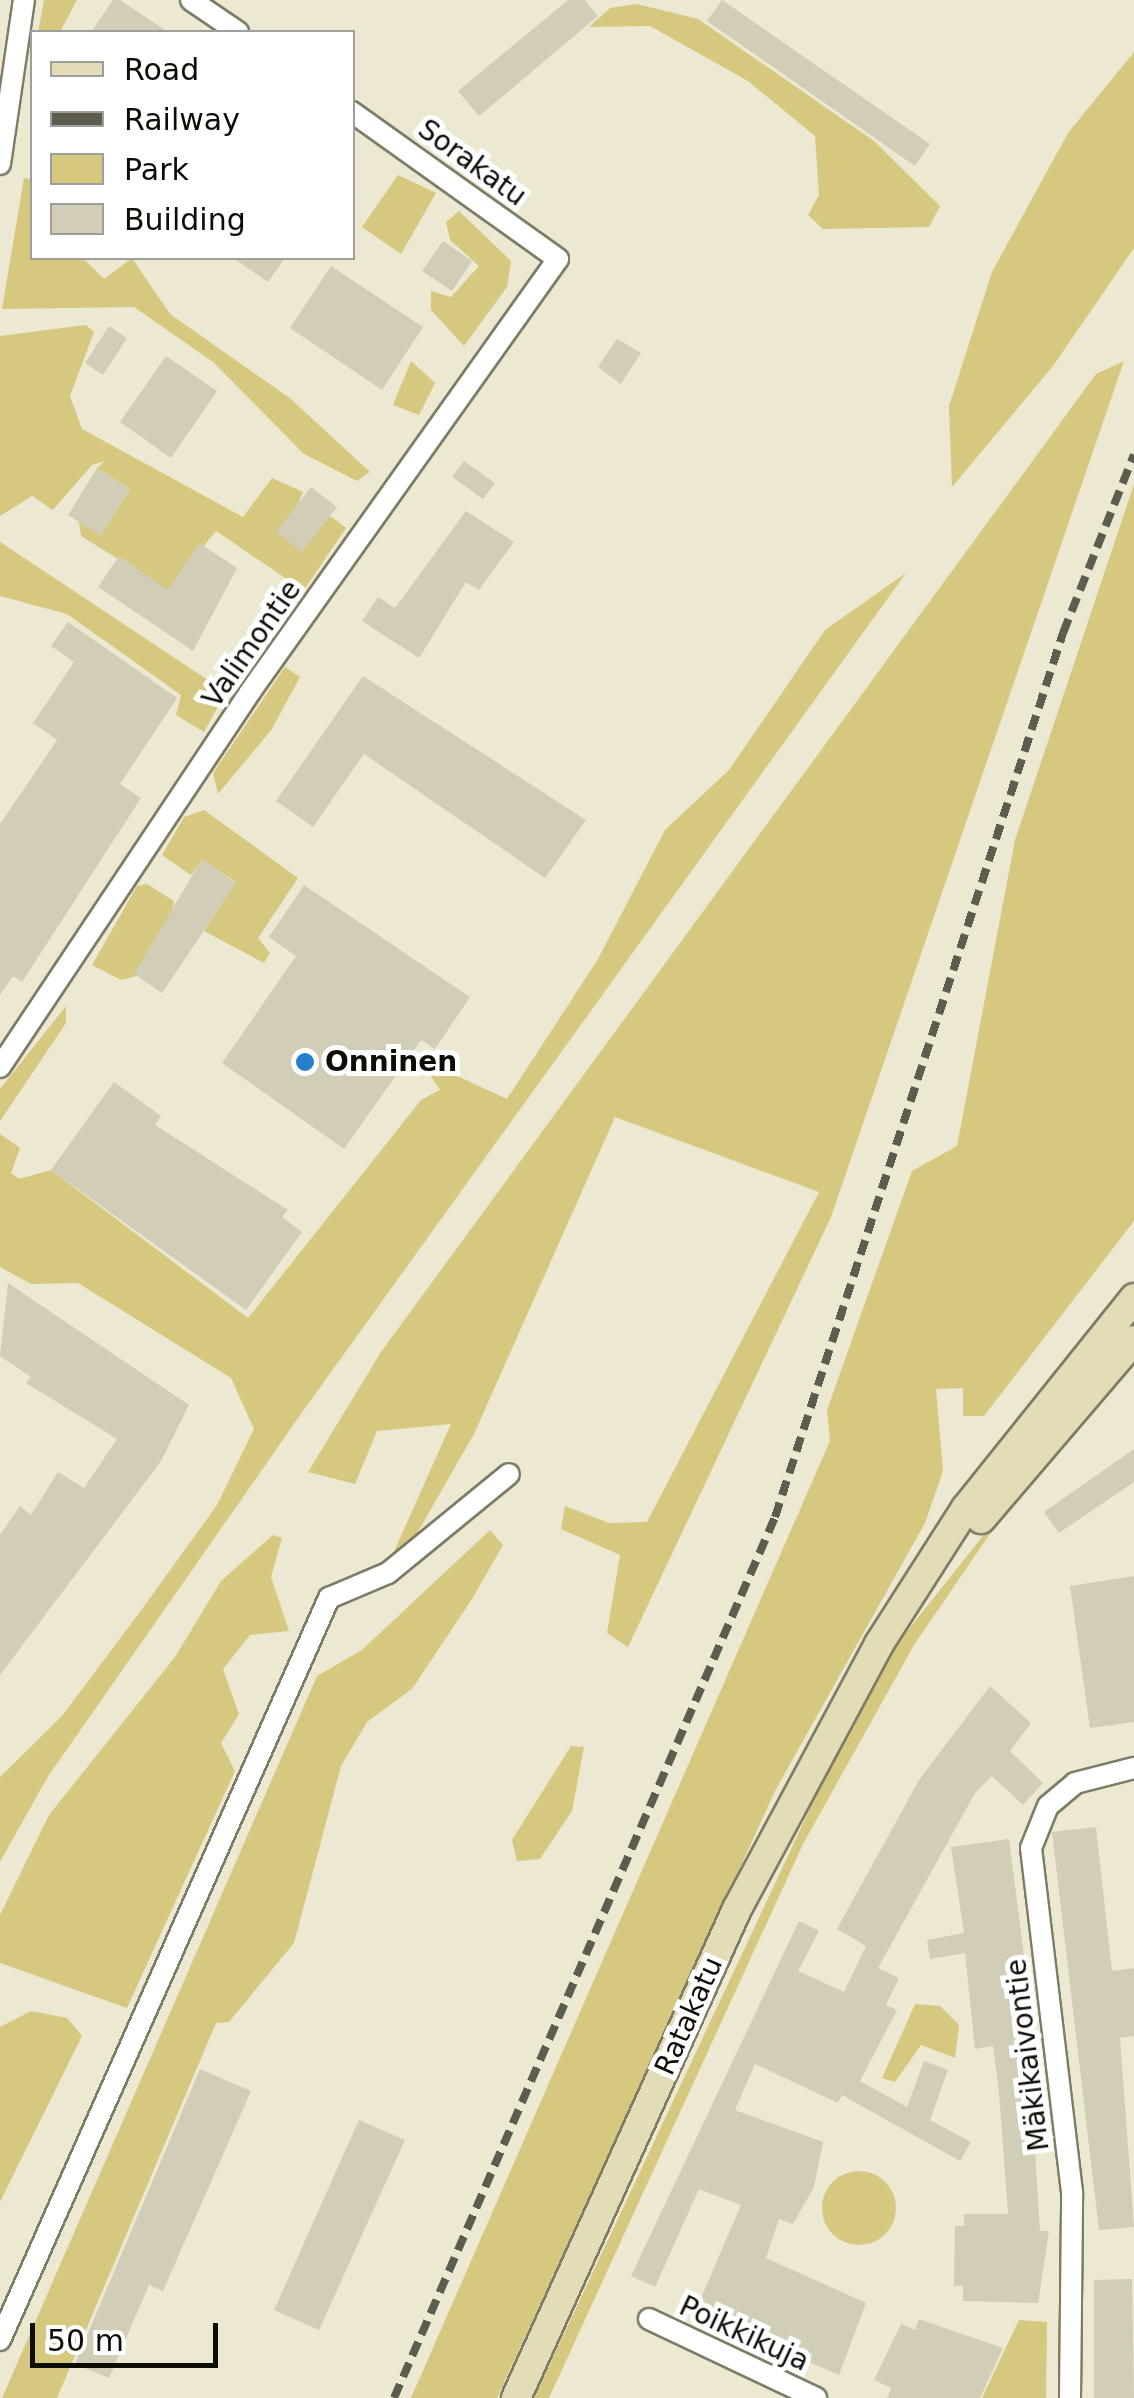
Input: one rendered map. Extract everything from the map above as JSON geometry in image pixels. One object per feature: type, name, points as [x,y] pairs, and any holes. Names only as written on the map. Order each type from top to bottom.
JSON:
[{"type":"main road","name":"Ratakatu","points":[[516,2398],[737,1908],[878,1644],[966,1508],[1132,1302]]},
{"type":"main road","name":"Ratakatu","points":[[878,1644],[1134,1340]]},
{"type":"street","points":[[0,164],[24,0]]},
{"type":"street","points":[[191,0],[235,30]]},
{"type":"street","name":"Sorakatu","points":[[355,114],[558,259]]},
{"type":"street","name":"Valimontie","points":[[0,1067],[250,692],[558,259]]},
{"type":"street","points":[[0,2340],[329,1598],[388,1573],[508,1474]]},
{"type":"street","name":"Mäkikaivontie","points":[[1070,2398],[1072,2192],[1031,1848],[1048,1806],[1076,1783],[1134,1768]]},
{"type":"street","name":"Poikkikuja","points":[[649,2319],[816,2398]]},
{"type":"green space","points":[[44,0],[77,0],[61,30],[38,30]]},
{"type":"green space","points":[[637,4],[698,19],[874,141],[940,206],[929,227],[823,229],[808,215],[819,195],[815,136],[748,81],[650,26],[589,27],[610,8]]},
{"type":"green space","points":[[1134,52],[1134,248],[1053,366],[952,487],[949,406],[992,272],[1068,133]]},
{"type":"green space","points":[[398,175],[436,193],[401,254],[362,227]]},
{"type":"green space","points":[[24,178],[30,179],[30,260],[85,260],[104,279],[133,260],[170,314],[291,399],[370,472],[357,481],[304,454],[213,362],[134,307],[2,309]]},
{"type":"green space","points":[[459,211],[511,261],[507,287],[464,346],[431,310],[431,291],[451,297],[479,266],[450,240],[446,222]]},
{"type":"green space","points":[[86,325],[94,332],[70,396],[82,429],[243,517],[272,478],[303,492],[293,516],[332,517],[346,528],[264,649],[259,637],[294,584],[216,531],[168,590],[81,536],[79,522],[101,535],[130,489],[97,468],[105,461],[92,465],[53,510],[32,496],[0,516],[0,336]]},
{"type":"green space","points":[[411,361],[435,383],[419,415],[393,405]]},
{"type":"green space","points":[[1124,361],[831,1217],[628,1647],[607,1633],[620,1555],[561,1529],[565,1506],[609,1523],[647,1522],[819,1192],[615,1117],[474,1434],[408,1549],[392,1556],[451,1424],[377,1431],[355,1484],[308,1472],[381,1352],[1096,374]]},
{"type":"green space","points":[[1134,484],[1134,1221],[984,1416],[963,1416],[963,1388],[936,1389],[943,1471],[925,1523],[775,1791],[497,2398],[411,2398],[830,1441],[827,1410],[912,1171],[957,1146],[1015,840]]},
{"type":"green space","points":[[0,542],[226,692],[204,732],[176,715],[181,695],[67,614],[0,596]]},
{"type":"green space","points":[[906,573],[303,1411],[47,1778],[0,1862],[0,1777],[62,1716],[145,1605],[217,1505],[254,1429],[231,1378],[78,1283],[31,1284],[0,1267],[0,1134],[20,1148],[11,1173],[19,1179],[51,1170],[248,1318],[421,1100],[440,1090],[420,1059],[507,1099],[598,959],[665,830],[729,770],[825,630]]},
{"type":"green space","points":[[285,667],[300,677],[272,729],[218,794],[213,773]]},
{"type":"green space","points":[[204,810],[298,878],[258,938],[270,953],[264,963],[204,931],[236,882],[202,860],[191,875],[162,855],[184,817]]},
{"type":"green space","points":[[147,884],[174,901],[172,917],[137,976],[121,980],[92,965],[137,886]]},
{"type":"green space","points":[[66,1006],[66,1023],[0,1121],[0,1089]]},
{"type":"green space","points":[[1024,1484],[914,1645],[803,1844],[549,2398],[534,2398],[830,1766],[897,1644]]},
{"type":"green space","points":[[490,1530],[503,1545],[472,1599],[412,1689],[367,1722],[341,1766],[294,1943],[229,2022],[216,2023],[57,2398],[2,2398],[317,1676],[362,1650]]},
{"type":"green space","points":[[273,1535],[282,1538],[271,1577],[289,1631],[250,1635],[223,1669],[239,1714],[221,1743],[235,1771],[127,2008],[0,1963],[0,1915],[49,1815],[175,1657],[221,1581]]},
{"type":"green space","points":[[571,1746],[584,1747],[572,1811],[540,1859],[517,1861],[512,1840]]},
{"type":"green space","points":[[915,2004],[940,2006],[959,2025],[955,2058],[921,2045],[895,2082],[882,2078]]},
{"type":"green space","points":[[31,2011],[67,2018],[82,2036],[0,2202],[0,2027]]},
{"type":"green space","points":[[859,2171],[885,2182],[896,2208],[885,2234],[859,2245],[833,2234],[822,2208],[833,2182]]},
{"type":"green space","points":[[1019,2320],[1047,2322],[1046,2398],[982,2398]]},
{"type":"building","points":[[113,0],[120,0],[165,30],[92,30]]},
{"type":"building","points":[[568,0],[585,0],[598,16],[479,116],[458,91]]},
{"type":"building","points":[[722,0],[930,144],[915,166],[707,21]]},
{"type":"building","points":[[443,241],[472,261],[452,291],[422,271]]},
{"type":"building","points":[[236,260],[284,260],[268,282]]},
{"type":"building","points":[[331,266],[423,327],[382,390],[290,328]]},
{"type":"building","points":[[109,326],[127,338],[103,375],[85,363]]},
{"type":"building","points":[[617,339],[641,353],[621,384],[598,367]]},
{"type":"building","points":[[166,356],[217,391],[171,458],[120,422]]},
{"type":"building","points":[[464,461],[495,483],[483,499],[452,477]]},
{"type":"building","points":[[97,468],[130,489],[101,536],[68,515]]},
{"type":"building","points":[[311,487],[337,507],[302,552],[276,532]]},
{"type":"building","points":[[466,511],[514,542],[479,590],[466,582],[419,658],[362,621],[378,597],[395,608]]},
{"type":"building","points":[[199,543],[237,568],[193,651],[98,587],[119,556],[168,590]]},
{"type":"building","points":[[68,622],[177,698],[120,784],[141,798],[22,982],[13,976],[0,995],[0,824],[57,740],[33,723],[74,662],[51,646]]},
{"type":"building","points":[[363,676],[586,820],[545,878],[364,754],[313,827],[276,801]]},
{"type":"building","points":[[202,859],[236,883],[162,993],[134,974]]},
{"type":"building","points":[[304,885],[470,997],[435,1049],[421,1040],[344,1149],[222,1063],[296,956],[269,937]]},
{"type":"building","points":[[114,1082],[161,1116],[155,1125],[288,1210],[282,1217],[302,1232],[246,1310],[51,1170]]},
{"type":"building","points":[[8,1283],[189,1405],[161,1461],[0,1675],[0,1535],[20,1506],[31,1515],[58,1472],[84,1488],[117,1439],[26,1383],[31,1377],[0,1356]]},
{"type":"building","points":[[1134,1449],[1134,1482],[1059,1533],[1044,1512]]},
{"type":"building","points":[[1134,1576],[1134,1722],[1090,1728],[1070,1586]]},
{"type":"building","points":[[990,1686],[1031,1723],[1010,1751],[1043,1783],[1023,1805],[992,1776],[975,1793],[878,1968],[899,1978],[886,2005],[897,2010],[860,2081],[907,2107],[924,2061],[948,2070],[930,2120],[971,2142],[960,2161],[842,2095],[838,2103],[755,2064],[735,2110],[823,2142],[814,2187],[793,2224],[779,2219],[766,2258],[866,2303],[839,2375],[695,2312],[741,2205],[699,2189],[655,2287],[631,2276],[799,1921],[819,1931],[798,1971],[844,1992],[866,1946],[837,1929],[919,1780]]},
{"type":"building","points":[[1096,1827],[1112,1971],[1134,1968],[1134,2036],[1120,2038],[1134,2227],[1099,2230],[1052,1832]]},
{"type":"building","points":[[1009,1839],[1037,2057],[1029,2058],[1040,2231],[1049,2231],[1038,2303],[963,2301],[963,2286],[954,2286],[955,2226],[964,2226],[964,2214],[1008,2214],[999,2092],[993,2046],[975,2049],[965,1953],[930,1959],[927,1940],[964,1933],[951,1847]]},
{"type":"building","points":[[200,2069],[251,2091],[163,2291],[149,2285],[109,2378],[75,2364]]},
{"type":"building","points":[[359,2120],[405,2140],[319,2330],[274,2310]]},
{"type":"building","points":[[1132,2279],[1134,2398],[1094,2398],[1094,2280]]},
{"type":"building","points":[[919,2319],[1003,2348],[980,2398],[887,2398],[891,2388],[874,2380],[901,2324],[915,2330]]},
{"type":"railway","points":[[394,2398],[775,1517],[1063,633],[1134,455]]},
{"type":"place","name":"Onninen","points":[[305,1062]]}]
